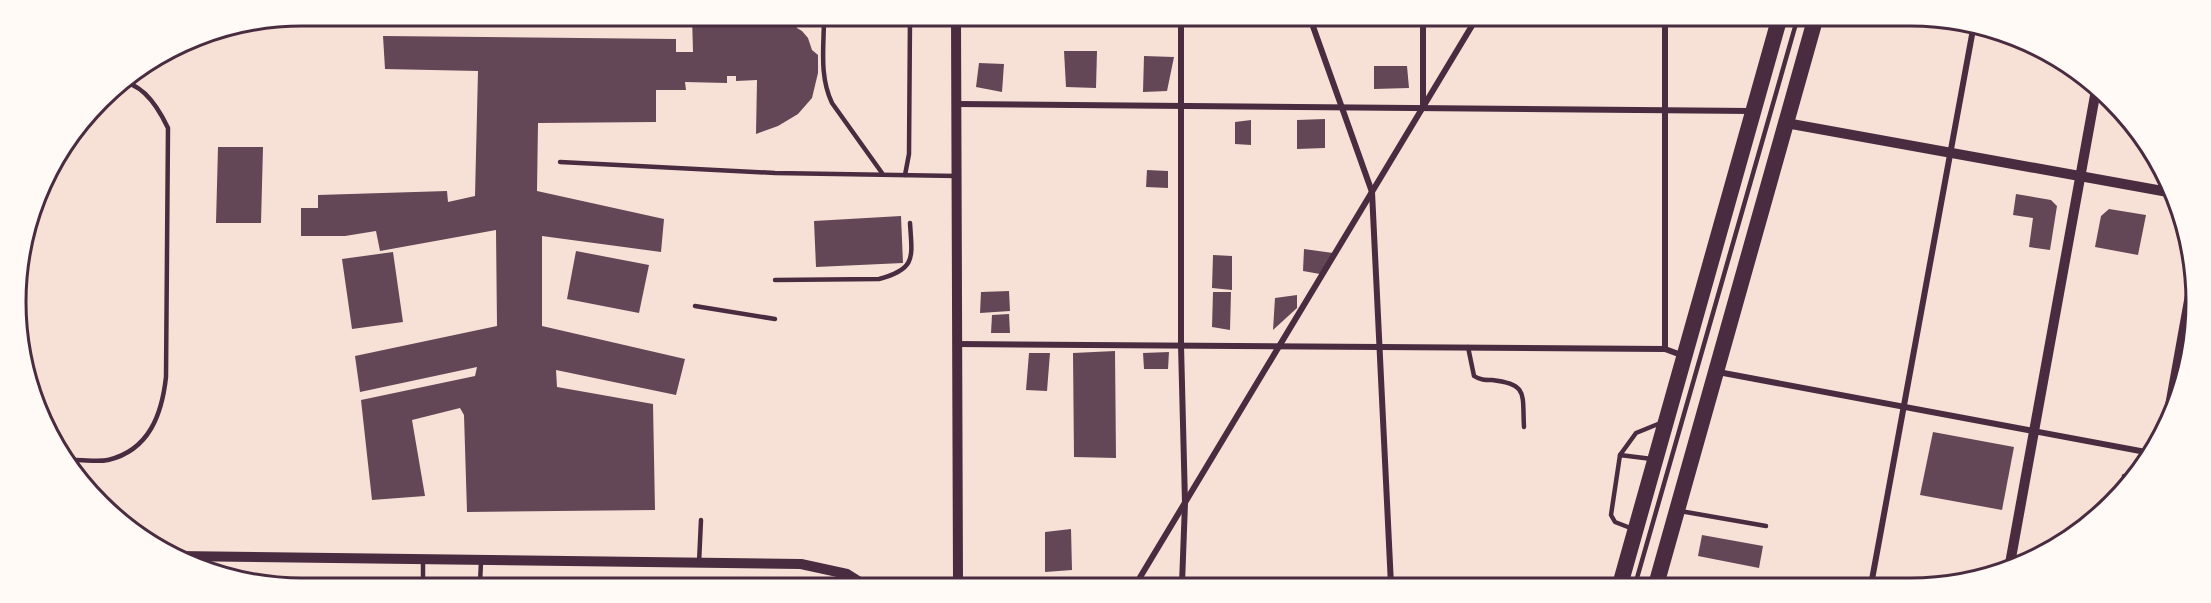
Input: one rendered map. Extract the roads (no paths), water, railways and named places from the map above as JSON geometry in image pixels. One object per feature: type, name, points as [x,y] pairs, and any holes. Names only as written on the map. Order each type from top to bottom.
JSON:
[{"type":"highway","points":[[1627,578],[1635,530],[1654,459],[1777,26]]},
{"type":"highway","points":[[1658,578],[1813,26]]},
{"type":"street","points":[[956,26],[958,578]]},
{"type":"street","points":[[1181,26],[1181,345],[1185,503],[1182,578]]},
{"type":"street","points":[[1313,26],[1372,192],[1391,578]]},
{"type":"street","points":[[1423,26],[1423,108]]},
{"type":"street","points":[[1140,578],[1472,26]]},
{"type":"street","points":[[1665,26],[1665,349]]},
{"type":"street","points":[[1872,578],[1972,33]]},
{"type":"street","points":[[2011,558],[2095,97]]},
{"type":"street","points":[[957,104],[1753,111]]},
{"type":"street","points":[[1786,123],[2162,191]]},
{"type":"street","points":[[2176,373],[2184,329]]},
{"type":"street","points":[[957,344],[1665,349],[1684,356]]},
{"type":"street","points":[[1715,371],[2142,451]]},
{"type":"street","points":[[197,556],[801,564],[847,574],[853,578]]},
{"type":"lane","points":[[824,26],[826,90],[832,103],[882,173]]},
{"type":"lane","points":[[905,175],[909,154],[910,26]]},
{"type":"lane","points":[[1628,578],[1795,26]]},
{"type":"lane","points":[[76,460],[108,460],[123,454],[150,431],[162,406],[166,377],[168,128],[159,110],[143,92],[130,85]]},
{"type":"lane","points":[[560,162],[775,173],[957,176]]},
{"type":"lane","points":[[775,280],[879,279],[895,275],[909,265],[910,223]]},
{"type":"lane","points":[[695,306],[775,319]]},
{"type":"lane","points":[[1468,347],[1474,376],[1479,379],[1512,382],[1519,387],[1522,395],[1524,427]]},
{"type":"lane","points":[[1635,530],[1615,522],[1611,515],[1620,455],[1636,433],[1652,424],[1665,422]]},
{"type":"lane","points":[[1620,455],[1654,459]]},
{"type":"lane","points":[[1677,510],[1766,526]]},
{"type":"lane","points":[[699,563],[701,520]]},
{"type":"lane","points":[[423,559],[423,578]]},
{"type":"lane","points":[[480,578],[481,560]]}]
